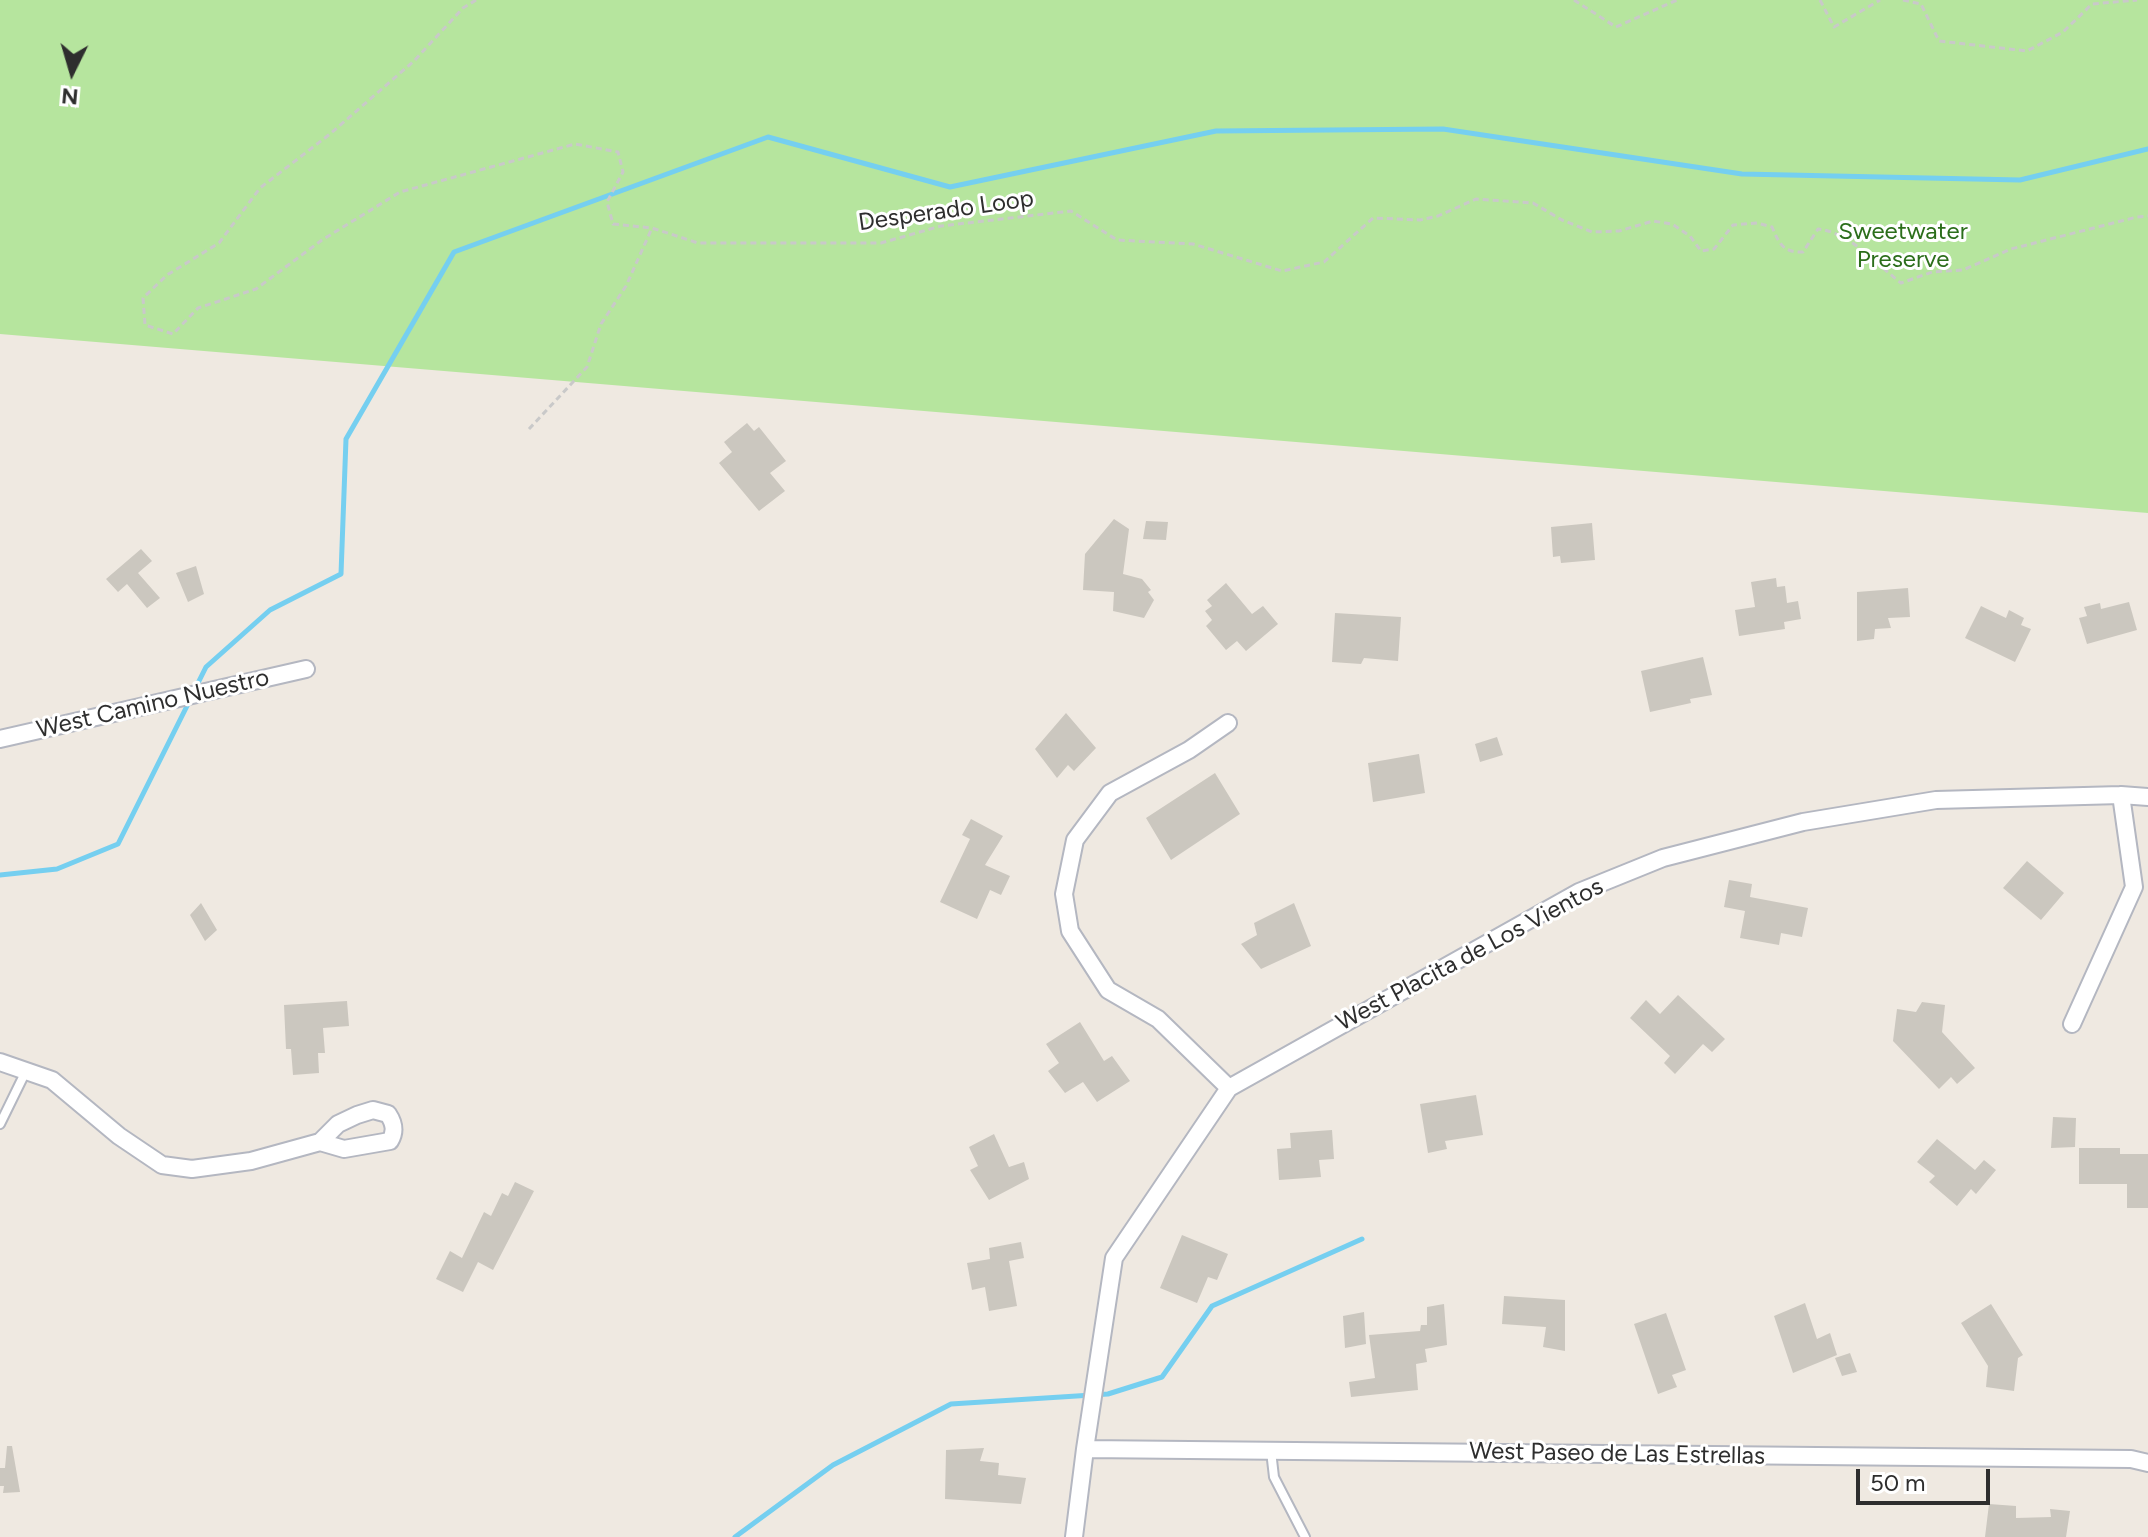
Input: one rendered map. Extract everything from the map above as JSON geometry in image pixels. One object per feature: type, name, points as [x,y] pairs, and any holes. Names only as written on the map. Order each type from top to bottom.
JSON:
[{"type":"street","name":"West Camino Nuestro","points":[[0,739],[306,669]]},
{"type":"street","points":[[1074,1537],[1114,1258],[1229,1088],[1158,1019],[1108,990],[1070,931],[1064,894],[1075,840],[1110,793],[1189,750],[1228,723]]},
{"type":"street","points":[[2072,1024],[2134,887],[2121,795]]},
{"type":"street","name":"West Placita de Los Vientos","points":[[1229,1088],[1579,892],[1663,858],[1803,822],[1936,800],[2148,797]]},
{"type":"street","points":[[0,1062],[52,1080],[119,1136],[162,1165],[192,1169],[251,1161],[320,1142]]},
{"type":"street","name":"West Paseo de Las Estrellas","points":[[1085,1449],[2131,1459],[2148,1463]]},
{"type":"lane","points":[[0,1124],[26,1071]]},
{"type":"lane","points":[[1271,1451],[1274,1477],[1305,1537]]},
{"type":"path","name":"Desperado Loop","points":[[476,0],[463,8],[414,61],[330,134],[260,188],[219,243],[167,275],[143,298],[145,325],[173,334],[198,308],[256,289],[322,240],[400,192],[575,144],[618,152],[623,172],[607,202],[613,224],[652,228],[698,243],[881,243],[941,226],[1071,211],[1117,240],[1193,244],[1282,271],[1324,262],[1373,218],[1420,220],[1438,216],[1476,199],[1533,203],[1562,220],[1592,232],[1619,231],[1653,221],[1672,224],[1690,236],[1701,251],[1714,249],[1733,225],[1757,223],[1772,227],[1781,246],[1791,253],[1803,252],[1818,229],[1835,231],[1865,250],[1878,266],[1901,283],[1932,272],[1963,270],[2011,249],[2148,216]]},
{"type":"path","points":[[1574,0],[1616,27],[1677,0]]},
{"type":"path","points":[[1820,0],[1834,27],[1880,0]]},
{"type":"path","points":[[1903,0],[1921,4],[1939,41],[2027,51],[2063,32],[2092,4],[2137,0]]},
{"type":"path","points":[[529,429],[587,367],[601,324],[626,286],[652,228]]},
{"type":"green space","name":"Sweetwater Preserve","points":[[0,0],[2148,0],[2148,513],[0,334]]},
{"type":"building","points":[[747,423],[754,431],[759,427],[786,461],[770,473],[785,491],[759,511],[719,463],[732,452],[724,442]]},
{"type":"building","points":[[1114,519],[1129,529],[1123,574],[1142,579],[1151,590],[1148,592],[1154,600],[1144,618],[1113,611],[1114,592],[1083,590],[1085,554]]},
{"type":"building","points":[[1146,521],[1168,522],[1166,540],[1143,539]]},
{"type":"building","points":[[1592,523],[1595,560],[1561,563],[1560,556],[1553,557],[1551,527]]},
{"type":"building","points":[[141,549],[152,561],[138,573],[160,598],[147,608],[127,584],[118,592],[106,579]]},
{"type":"building","points":[[196,566],[204,594],[188,602],[176,573]]},
{"type":"building","points":[[1776,578],[1777,587],[1785,586],[1787,603],[1798,601],[1801,619],[1784,622],[1785,629],[1739,636],[1735,610],[1755,607],[1751,582]]},
{"type":"building","points":[[1226,583],[1252,614],[1263,606],[1278,624],[1246,651],[1237,641],[1226,650],[1206,626],[1212,620],[1205,611],[1212,606],[1207,600]]},
{"type":"building","points":[[1908,588],[1910,617],[1888,618],[1891,628],[1875,629],[1874,639],[1857,641],[1857,592]]},
{"type":"building","points":[[2129,602],[2137,630],[2087,644],[2079,618],[2087,616],[2084,607],[2100,603],[2101,609]]},
{"type":"building","points":[[1981,606],[2006,618],[2009,610],[2024,618],[2021,625],[2031,629],[2015,662],[1965,638]]},
{"type":"building","points":[[1335,613],[1401,617],[1398,661],[1364,658],[1361,664],[1332,662]]},
{"type":"building","points":[[1703,657],[1712,695],[1650,712],[1641,671]]},
{"type":"building","points":[[1066,713],[1096,748],[1074,771],[1068,765],[1057,778],[1035,749]]},
{"type":"building","points":[[1497,737],[1503,755],[1480,762],[1475,744]]},
{"type":"building","points":[[1419,754],[1425,793],[1373,802],[1368,763]]},
{"type":"building","points":[[1215,773],[1240,814],[1171,860],[1146,818]]},
{"type":"building","points":[[971,819],[1003,836],[985,865],[1010,876],[1001,895],[990,890],[977,919],[940,902],[970,839],[962,835]]},
{"type":"building","points":[[2027,861],[2064,893],[2041,920],[2003,888]]},
{"type":"building","points":[[1729,880],[1752,884],[1750,897],[1808,908],[1802,937],[1781,933],[1779,945],[1740,938],[1745,911],[1724,907]]},
{"type":"building","points":[[201,903],[217,930],[205,941],[190,915]]},
{"type":"building","points":[[1294,903],[1311,946],[1261,969],[1241,944],[1257,935],[1254,923]]},
{"type":"building","points":[[1678,995],[1725,1039],[1712,1052],[1703,1044],[1675,1074],[1664,1063],[1670,1056],[1630,1018],[1646,1000],[1660,1014]]},
{"type":"building","points":[[347,1001],[349,1026],[323,1028],[325,1053],[318,1053],[319,1073],[293,1075],[291,1049],[286,1049],[284,1005]]},
{"type":"building","points":[[1922,1002],[1945,1005],[1942,1032],[1975,1068],[1957,1084],[1951,1077],[1939,1089],[1893,1041],[1897,1009],[1916,1012]]},
{"type":"building","points":[[1080,1022],[1104,1061],[1112,1056],[1130,1081],[1097,1102],[1083,1082],[1065,1093],[1048,1071],[1059,1063],[1046,1044]]},
{"type":"building","points":[[1476,1095],[1483,1135],[1445,1141],[1447,1149],[1428,1153],[1420,1104]]},
{"type":"building","points":[[2053,1117],[2076,1118],[2075,1147],[2051,1148]]},
{"type":"building","points":[[1332,1130],[1334,1159],[1319,1160],[1321,1177],[1279,1180],[1277,1149],[1291,1148],[1290,1133]]},
{"type":"building","points":[[994,1134],[1009,1167],[1024,1162],[1029,1179],[989,1200],[970,1170],[978,1166],[969,1147]]},
{"type":"building","points":[[1937,1139],[1975,1170],[1984,1160],[1996,1170],[1976,1194],[1971,1189],[1957,1206],[1929,1182],[1935,1176],[1917,1162]]},
{"type":"building","points":[[2079,1148],[2120,1148],[2120,1154],[2148,1154],[2148,1208],[2127,1208],[2127,1184],[2079,1184]]},
{"type":"building","points":[[515,1182],[534,1191],[493,1270],[478,1262],[463,1292],[436,1279],[450,1251],[462,1258],[484,1212],[491,1216],[502,1193],[508,1196]]},
{"type":"building","points":[[1182,1235],[1228,1254],[1217,1280],[1208,1277],[1197,1303],[1160,1288]]},
{"type":"building","points":[[1021,1242],[1024,1258],[1009,1261],[1017,1306],[989,1311],[985,1287],[972,1290],[967,1263],[990,1259],[989,1248]]},
{"type":"building","points":[[1504,1296],[1565,1300],[1565,1351],[1543,1347],[1546,1327],[1502,1324]]},
{"type":"building","points":[[1805,1303],[1817,1339],[1830,1333],[1837,1355],[1793,1373],[1774,1316]]},
{"type":"building","points":[[1444,1304],[1447,1345],[1425,1349],[1427,1362],[1416,1364],[1418,1390],[1351,1397],[1349,1382],[1375,1378],[1369,1335],[1420,1331],[1421,1325],[1427,1325],[1427,1307]]},
{"type":"building","points":[[1991,1304],[2023,1355],[2018,1358],[2014,1391],[1986,1387],[1988,1366],[1961,1323]]},
{"type":"building","points":[[1364,1312],[1366,1344],[1345,1348],[1343,1316]]},
{"type":"building","points":[[1666,1313],[1686,1370],[1672,1375],[1677,1387],[1658,1394],[1634,1324]]},
{"type":"building","points":[[1850,1353],[1857,1372],[1842,1376],[1835,1358]]},
{"type":"building","points":[[7,1446],[12,1446],[20,1492],[3,1493],[4,1486],[0,1486],[0,1468],[5,1468]]},
{"type":"building","points":[[984,1448],[980,1461],[999,1463],[998,1475],[1026,1478],[1021,1504],[945,1499],[946,1450]]},
{"type":"building","points":[[1989,1504],[2016,1506],[2016,1518],[2051,1517],[2050,1509],[2070,1511],[2066,1537],[1985,1537]]},
{"type":"waterway","points":[[195,689],[206,667],[270,610],[341,574],[346,439],[454,252],[768,137],[950,187],[1216,131],[1443,129],[1742,174],[2020,180],[2148,149]]},
{"type":"waterway","points":[[0,875],[57,869],[118,844],[191,698]]},
{"type":"waterway","points":[[735,1537],[833,1465],[951,1404],[1108,1394],[1162,1377],[1212,1306],[1362,1239]]}]
